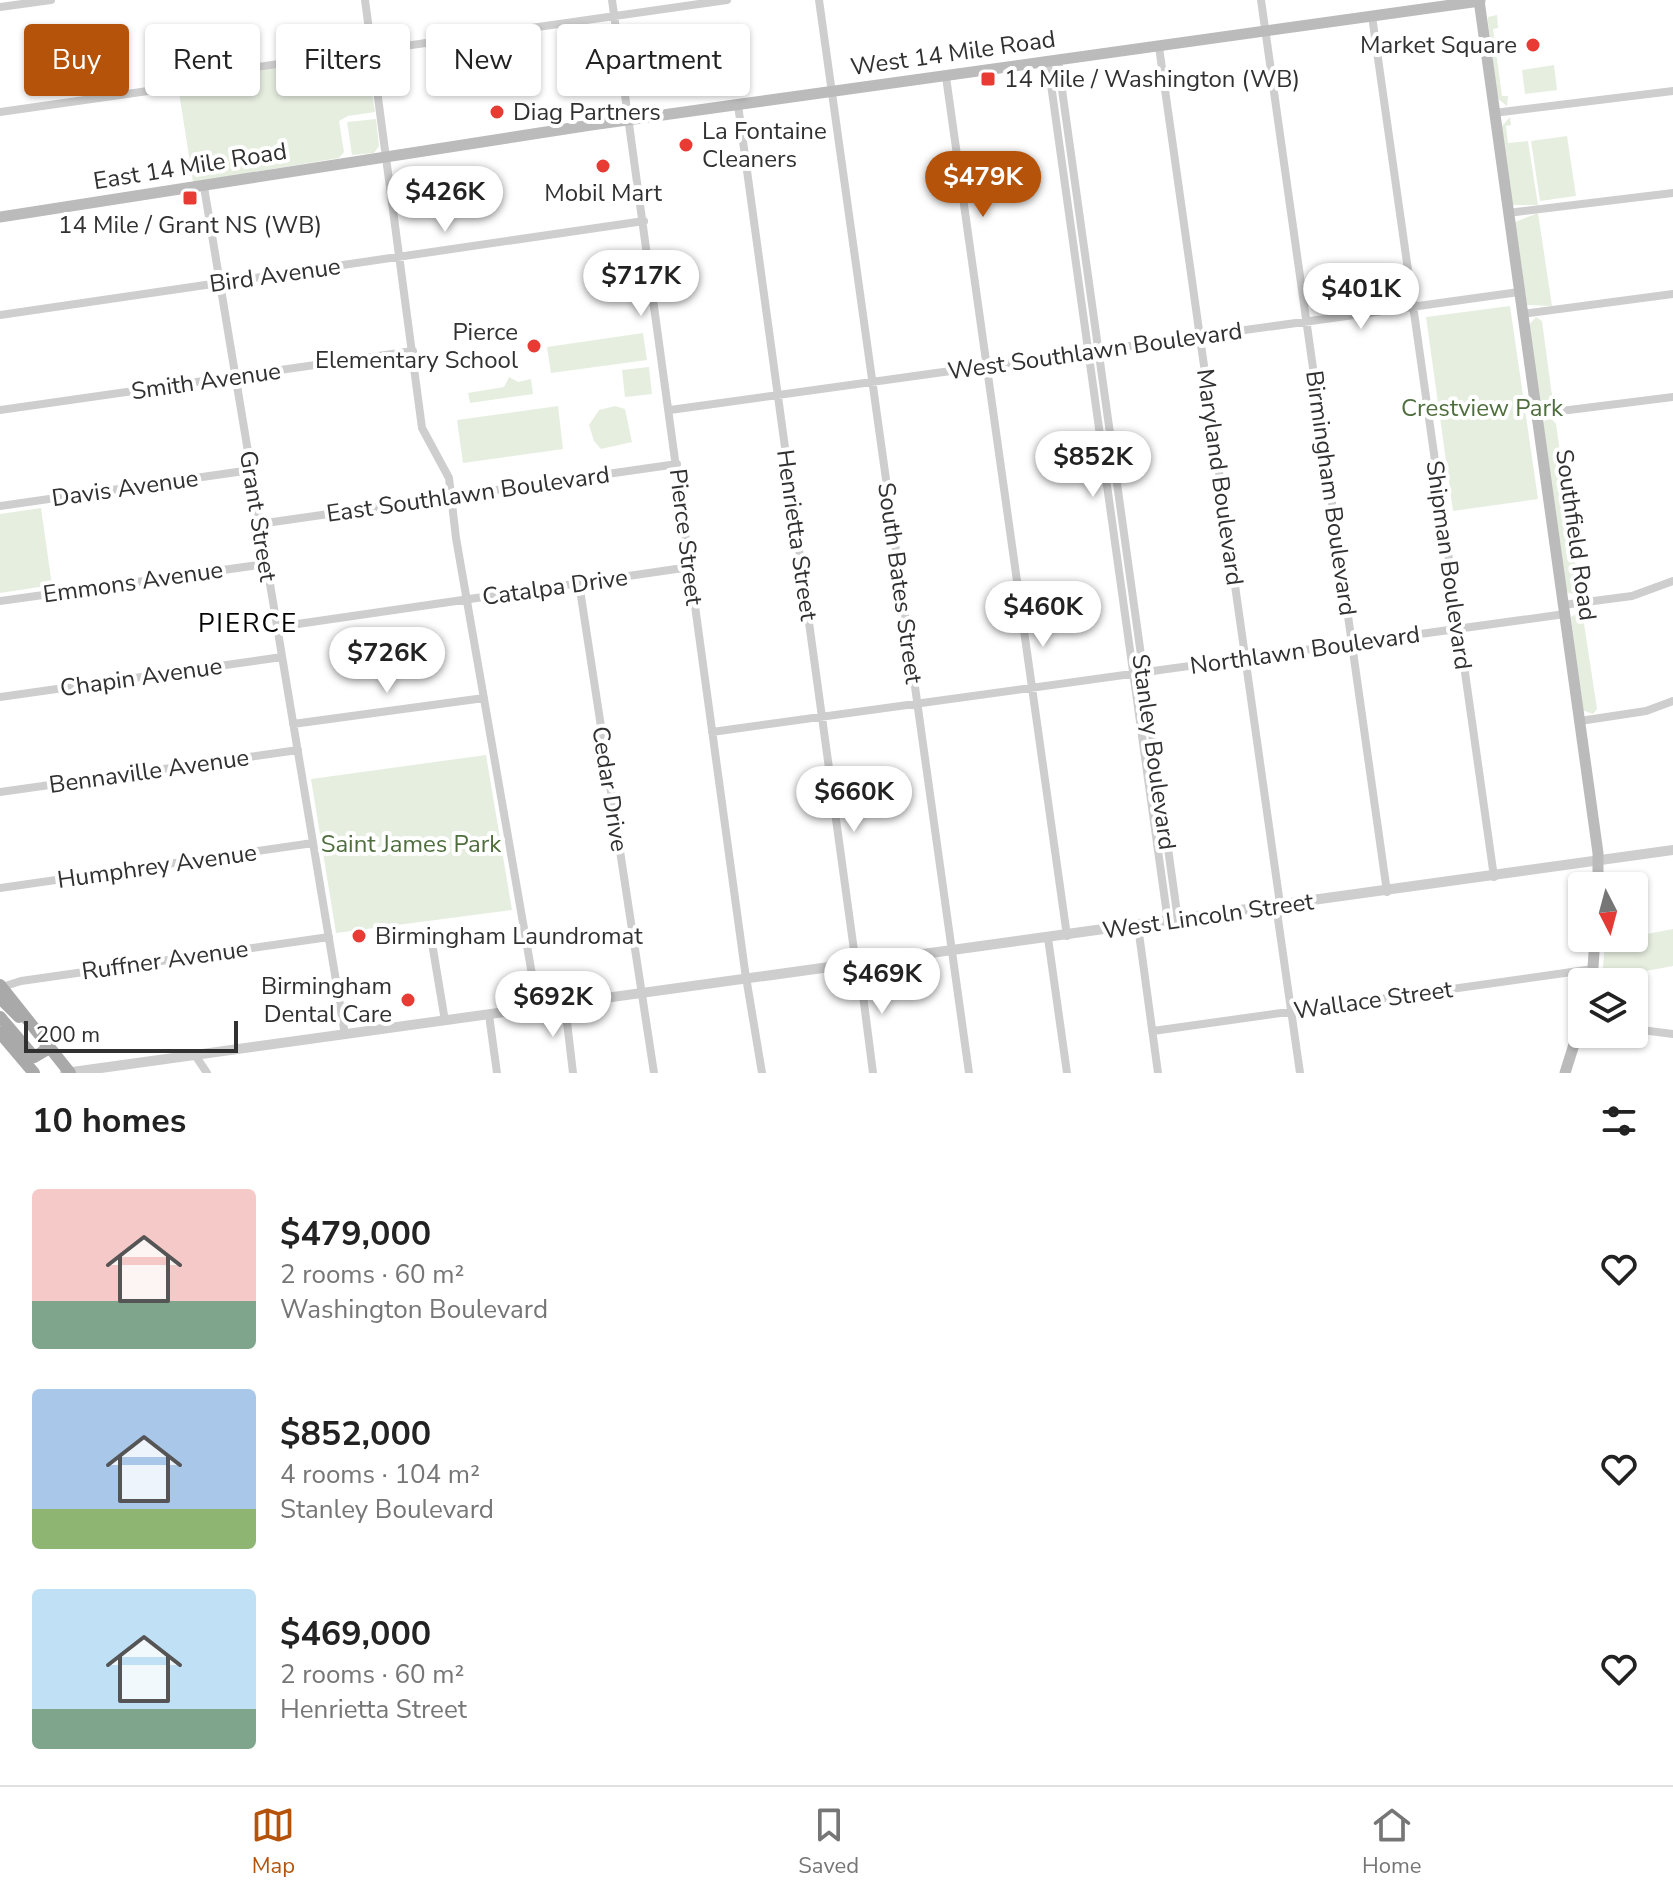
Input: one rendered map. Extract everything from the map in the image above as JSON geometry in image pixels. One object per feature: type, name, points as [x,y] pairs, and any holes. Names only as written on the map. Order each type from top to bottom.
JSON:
[{"type":"main road","name":"West 14 Mile Road","points":[[386,158],[630,120],[1483,0]]},
{"type":"main road","name":"Southfield Road","points":[[1483,0],[1494,113],[1599,872]]},
{"type":"main road","name":"East 14 Mile Road","points":[[0,217],[386,158]]},
{"type":"main road","points":[[1,990],[15,1015],[26,1017],[70,1073]]},
{"type":"main road","points":[[0,1017],[34,1057],[46,1050],[44,1038]]},
{"type":"main road","points":[[0,1033],[34,1073]]},
{"type":"main road","points":[[1565,1073],[1573,1048]]},
{"type":"street","points":[[0,7],[51,0]]},
{"type":"street","points":[[365,0],[368,24]]},
{"type":"street","name":"Pierce Street","points":[[612,0],[762,1073]]},
{"type":"street","points":[[410,45],[727,0]]},
{"type":"street","name":"South Bates Street","points":[[819,0],[969,1073]]},
{"type":"street","name":"Birmingham Boulevard","points":[[1261,0],[1387,892]]},
{"type":"street","name":"Shipman Boulevard","points":[[1372,16],[1494,877]]},
{"type":"street","name":"Maryland Boulevard","points":[[1159,47],[1300,1073]]},
{"type":"street","name":"Stanley Boulevard","points":[[1053,62],[1173,921]]},
{"type":"street","points":[[0,112],[176,87],[202,75],[276,65]]},
{"type":"street","points":[[946,77],[1067,936]]},
{"type":"street","points":[[1494,113],[1673,91]]},
{"type":"street","points":[[378,96],[422,428],[446,469],[538,1009]]},
{"type":"street","name":"Henrietta Street","points":[[738,105],[873,1073]]},
{"type":"street","name":"Grant Street","points":[[204,187],[345,1035]]},
{"type":"street","points":[[1508,213],[1673,193]]},
{"type":"street","name":"Bird Avenue","points":[[0,315],[644,221]]},
{"type":"street","name":"West Southlawn Boulevard","points":[[670,410],[1519,292]]},
{"type":"street","points":[[1522,314],[1673,294]]},
{"type":"street","name":"Smith Avenue","points":[[0,410],[413,351]]},
{"type":"street","points":[[1537,414],[1673,397]]},
{"type":"street","name":"East Southlawn Boulevard","points":[[259,524],[677,464]]},
{"type":"street","name":"Davis Avenue","points":[[0,506],[251,470]]},
{"type":"street","name":"Emmons Avenue","points":[[0,601],[266,564]]},
{"type":"street","name":"Catalpa Drive","points":[[277,627],[690,567]]},
{"type":"street","name":"Northlawn Boulevard","points":[[712,732],[1459,629],[1632,596],[1673,581]]},
{"type":"street","name":"Cedar Drive","points":[[579,583],[654,1073]]},
{"type":"street","name":"Chapin Avenue","points":[[0,697],[282,657]]},
{"type":"street","points":[[293,724],[484,698]]},
{"type":"street","points":[[1580,721],[1646,711],[1673,701]]},
{"type":"street","name":"Bennaville Avenue","points":[[0,792],[298,750]]},
{"type":"street","name":"Humphrey Avenue","points":[[0,888],[313,843]]},
{"type":"street","name":"West Lincoln Street","points":[[63,1073],[100,1071],[195,1055],[1387,892],[1599,862],[1671,848]]},
{"type":"street","points":[[1138,926],[1158,1073]]},
{"type":"street","points":[[430,931],[445,1021]]},
{"type":"street","name":"Ruffner Avenue","points":[[1,990],[21,981],[329,937]]},
{"type":"street","points":[[1048,938],[1067,1073]]},
{"type":"street","name":"Wallace Street","points":[[1153,1031],[1568,979]]},
{"type":"street","points":[[565,1005],[573,1073]]},
{"type":"street","points":[[489,1015],[497,1073]]},
{"type":"street","points":[[1648,1031],[1673,1034]]},
{"type":"street","points":[[195,1055],[207,1073]]},
{"type":"green space","points":[[1497,15],[1498,28],[1493,29],[1502,96],[1508,96],[1507,106],[1497,98],[1488,22],[1488,17]]},
{"type":"green space","points":[[1554,65],[1557,90],[1525,94],[1522,70]]},
{"type":"green space","points":[[276,68],[276,96],[372,96],[375,112],[348,116],[339,121],[344,152],[339,158],[193,182],[180,96],[260,96],[260,71]]},
{"type":"green space","points":[[1510,117],[1511,125],[1506,126],[1508,143],[1528,141],[1538,205],[1512,205],[1501,127]]},
{"type":"green space","points":[[376,119],[379,146],[374,153],[352,155],[347,122]]},
{"type":"green space","points":[[1567,136],[1576,196],[1540,201],[1531,141]]},
{"type":"green space","points":[[1538,213],[1552,306],[1527,305],[1515,222]]},
{"type":"green space","name":"Crestview Park","points":[[1510,306],[1538,499],[1453,511],[1426,317]]},
{"type":"green space","points":[[1536,317],[1542,321],[1553,403],[1551,408],[1539,402],[1528,326]]},
{"type":"green space","points":[[643,333],[647,360],[551,373],[547,347]]},
{"type":"green space","points":[[649,367],[652,394],[625,397],[622,370]]},
{"type":"green space","points":[[509,377],[518,382],[531,379],[533,394],[470,403],[468,393],[504,387]]},
{"type":"green space","points":[[558,406],[563,449],[463,463],[457,420]]},
{"type":"green space","points":[[615,406],[625,409],[632,442],[601,449],[594,441],[589,425],[599,410]]},
{"type":"green space","points":[[1550,417],[1556,424],[1580,596],[1566,592],[1543,422]]},
{"type":"green space","points":[[41,508],[52,585],[0,593],[0,514]]},
{"type":"green space","points":[[1582,610],[1597,709],[1593,714],[1582,710],[1571,617]]},
{"type":"green space","name":"Saint James Park","points":[[486,755],[512,910],[336,933],[311,779]]},
{"type":"green space","points":[[1673,929],[1673,966],[1648,971],[1648,968],[1603,968],[1604,952],[1648,952],[1648,934]]},
{"type":"place","name":"Market Square","points":[[1533,45]]},
{"type":"place","name":"14 Mile / Washington (WB)","points":[[988,79]]},
{"type":"place","name":"Diag Partners","points":[[497,112]]},
{"type":"place","name":"La Fontaine Cleaners","points":[[686,145]]},
{"type":"place","name":"Mobil Mart","points":[[603,166]]},
{"type":"place","name":"14 Mile / Grant NS (WB)","points":[[190,198]]},
{"type":"place","name":"Pierce Elementary School","points":[[534,346]]},
{"type":"place","name":"Birmingham Laundromat","points":[[359,936]]},
{"type":"place","name":"Birmingham Dental Care","points":[[408,1000]]},
{"type":"district","name":"PIERCE","points":[[248,623]]}]
